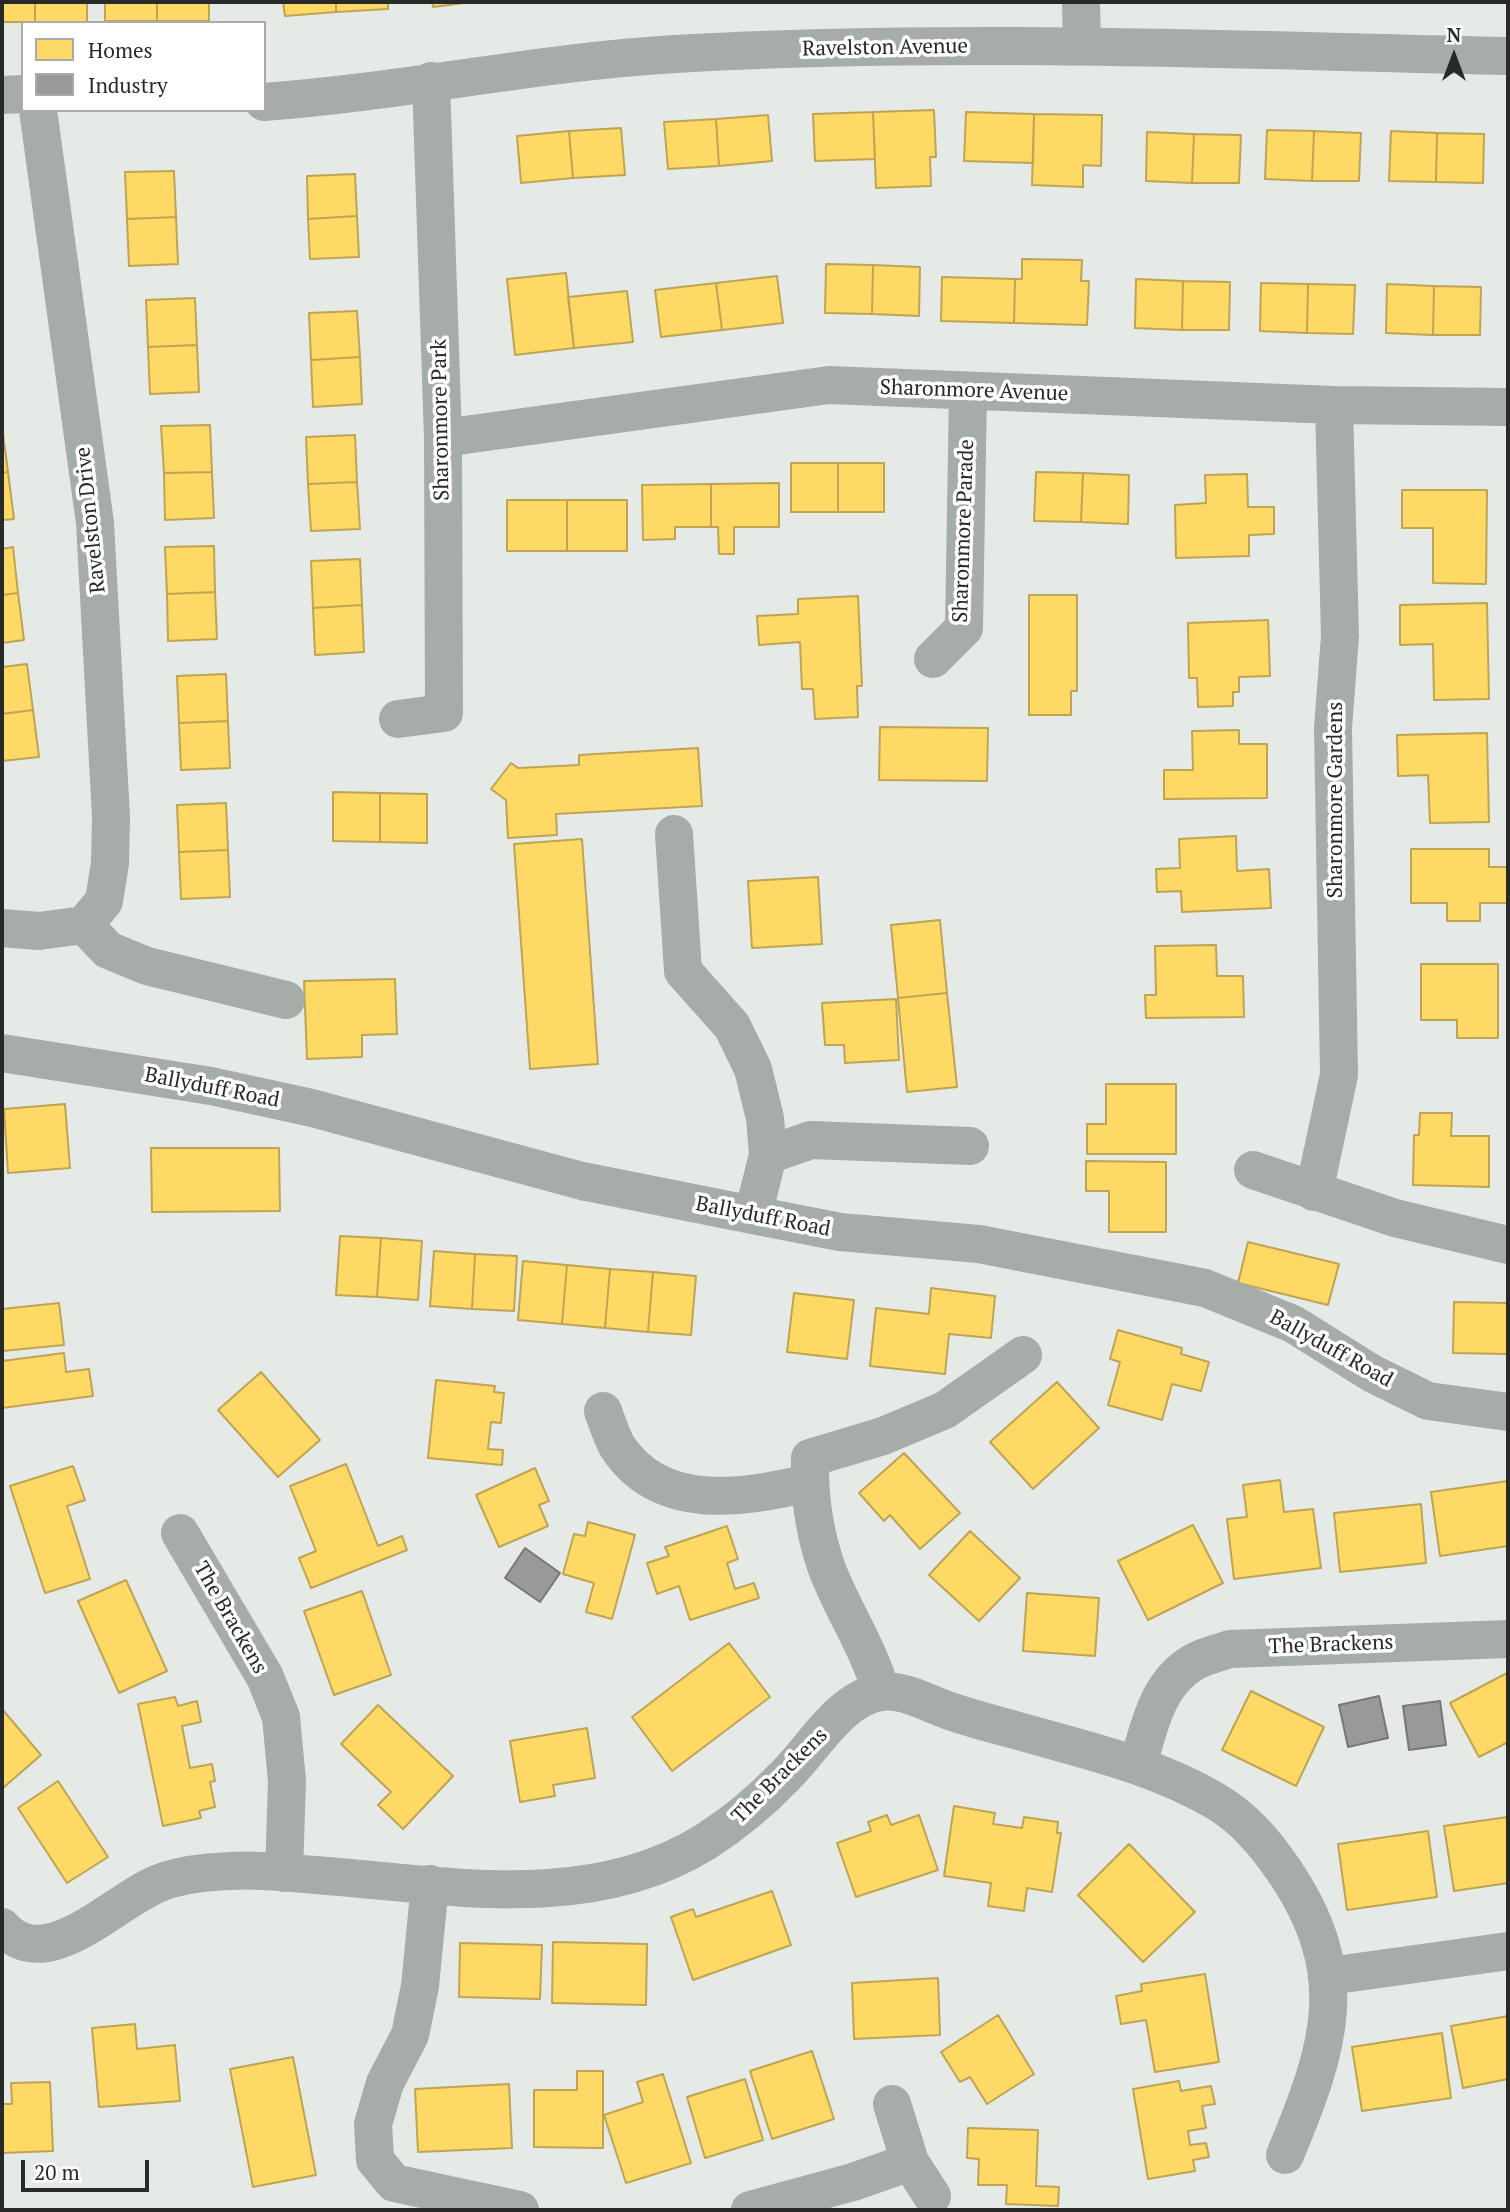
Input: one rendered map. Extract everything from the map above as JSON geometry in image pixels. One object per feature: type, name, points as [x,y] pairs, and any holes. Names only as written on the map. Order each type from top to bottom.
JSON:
[{"type":"street","points":[[1081,2],[1082,46]]},
{"type":"street","name":"Ravelston Avenue","points":[[266,102],[672,54],[875,46],[1082,46],[1508,56]]},
{"type":"street","name":"Sharonmore Park","points":[[398,719],[444,713],[443,438],[431,81]]},
{"type":"street","points":[[2,95],[21,94]]},
{"type":"street","name":"Ravelston Drive","points":[[38,112],[95,523],[111,829],[104,901],[84,925]]},
{"type":"street","name":"Sharonmore Avenue","points":[[443,438],[829,385],[1334,405],[1508,407]]},
{"type":"street","name":"Sharonmore Parade","points":[[933,660],[964,628],[968,391]]},
{"type":"street","name":"Sharonmore Gardens","points":[[1314,1192],[1339,1074],[1333,728],[1340,636],[1334,405]]},
{"type":"street","points":[[674,834],[683,971],[732,1026],[753,1069],[765,1118],[768,1155],[753,1215]]},
{"type":"street","points":[[2,928],[39,931],[84,925],[108,950],[148,967],[286,1000]]},
{"type":"street","name":"Ballyduff Road","points":[[2,1053],[211,1086],[312,1108],[582,1181],[753,1215],[841,1232],[979,1244],[1205,1288],[1293,1324],[1373,1374],[1428,1401],[1508,1412]]},
{"type":"street","points":[[768,1155],[811,1140],[970,1146]]},
{"type":"street","points":[[1253,1170],[1395,1218],[1508,1245]]},
{"type":"street","points":[[1023,1355],[945,1410],[883,1436],[810,1458],[809,1483],[814,1525],[828,1570],[873,1661],[881,1692],[905,1693],[945,1710],[1138,1765],[1221,1804],[1261,1838],[1297,1889],[1319,1937],[1329,1976],[1327,2025],[1317,2078],[1285,2155]]},
{"type":"street","points":[[603,1411],[616,1444],[635,1469],[675,1491],[712,1497],[761,1494],[809,1483]]},
{"type":"street","name":"The Brackens","points":[[180,1533],[265,1677],[281,1717],[287,1781],[284,1872]]},
{"type":"street","name":"The Brackens","points":[[1138,1765],[1152,1715],[1168,1684],[1194,1661],[1230,1649],[1508,1639]]},
{"type":"street","name":"The Brackens","points":[[2,1927],[12,1939],[38,1945],[66,1938],[159,1882],[211,1872],[284,1872],[429,1884],[554,1890],[612,1881],[682,1856],[737,1822],[788,1774],[839,1716],[861,1700],[881,1692]]},
{"type":"street","points":[[429,1884],[420,1986],[410,2035],[385,2083],[373,2124],[375,2160],[394,2183],[520,2210]]},
{"type":"street","points":[[1329,1976],[1508,1951]]},
{"type":"street","points":[[892,2104],[911,2162],[932,2196]]},
{"type":"street","points":[[750,2210],[853,2182],[911,2162]]},
{"type":"building: Homes","points":[[2,2],[35,2],[35,21],[2,22]]},
{"type":"building: Homes","points":[[35,2],[87,2],[87,21],[35,21]]},
{"type":"building: Homes","points":[[105,2],[157,2],[157,21],[105,21]]},
{"type":"building: Homes","points":[[157,2],[209,2],[209,21],[157,21]]},
{"type":"building: Homes","points":[[283,2],[336,2],[336,12],[285,16]]},
{"type":"building: Homes","points":[[336,2],[388,2],[388,9],[336,12]]},
{"type":"building: Homes","points":[[432,2],[472,2],[433,7]]},
{"type":"building: Homes","points":[[934,110],[936,157],[930,157],[931,186],[876,188],[873,112]]},
{"type":"building: Homes","points":[[873,112],[875,159],[815,161],[813,114]]},
{"type":"building: Homes","points":[[966,112],[1034,114],[1033,163],[964,161]]},
{"type":"building: Homes","points":[[1034,114],[1102,115],[1101,166],[1083,165],[1083,187],[1032,185]]},
{"type":"building: Homes","points":[[768,115],[772,161],[719,166],[716,119]]},
{"type":"building: Homes","points":[[716,119],[719,166],[668,169],[664,122]]},
{"type":"building: Homes","points":[[621,128],[625,175],[573,178],[569,131]]},
{"type":"building: Homes","points":[[1267,130],[1314,131],[1312,181],[1265,179]]},
{"type":"building: Homes","points":[[569,131],[573,178],[521,183],[517,136]]},
{"type":"building: Homes","points":[[1314,131],[1361,133],[1359,181],[1312,181]]},
{"type":"building: Homes","points":[[1391,131],[1437,133],[1436,182],[1389,181]]},
{"type":"building: Homes","points":[[1147,132],[1194,134],[1192,183],[1146,181]]},
{"type":"building: Homes","points":[[1437,133],[1484,134],[1483,183],[1436,182]]},
{"type":"building: Homes","points":[[1194,134],[1241,135],[1239,183],[1192,183]]},
{"type":"building: Homes","points":[[174,171],[176,217],[127,219],[125,172]]},
{"type":"building: Homes","points":[[355,174],[357,216],[308,219],[307,176]]},
{"type":"building: Homes","points":[[357,216],[359,257],[310,259],[308,219]]},
{"type":"building: Homes","points":[[176,217],[178,264],[129,266],[127,219]]},
{"type":"building: Homes","points":[[1022,259],[1082,260],[1081,281],[1089,281],[1087,325],[1014,323],[1015,279],[1022,279]]},
{"type":"building: Homes","points":[[826,264],[873,265],[872,314],[825,313]]},
{"type":"building: Homes","points":[[873,265],[920,267],[919,316],[872,314]]},
{"type":"building: Homes","points":[[566,273],[574,348],[515,355],[507,279]]},
{"type":"building: Homes","points":[[777,276],[783,323],[722,330],[716,283]]},
{"type":"building: Homes","points":[[942,277],[1015,279],[1014,323],[941,321]]},
{"type":"building: Homes","points":[[1136,279],[1183,281],[1182,330],[1135,328]]},
{"type":"building: Homes","points":[[1183,281],[1230,282],[1229,330],[1182,330]]},
{"type":"building: Homes","points":[[716,283],[722,330],[661,337],[655,290]]},
{"type":"building: Homes","points":[[1261,283],[1308,284],[1307,333],[1260,331]]},
{"type":"building: Homes","points":[[1308,284],[1355,285],[1353,334],[1307,333]]},
{"type":"building: Homes","points":[[1387,284],[1434,286],[1433,335],[1386,333]]},
{"type":"building: Homes","points":[[1434,286],[1481,287],[1480,335],[1433,335]]},
{"type":"building: Homes","points":[[627,291],[633,342],[574,348],[568,297]]},
{"type":"building: Homes","points":[[195,298],[197,345],[148,347],[146,300]]},
{"type":"building: Homes","points":[[357,311],[360,357],[311,360],[309,313]]},
{"type":"building: Homes","points":[[197,345],[199,392],[150,394],[148,347]]},
{"type":"building: Homes","points":[[360,357],[362,404],[313,407],[311,360]]},
{"type":"building: Homes","points":[[210,425],[212,472],[164,473],[161,426]]},
{"type":"building: Homes","points":[[2,426],[8,472],[2,473]]},
{"type":"building: Homes","points":[[355,435],[357,482],[308,484],[306,437]]},
{"type":"building: Homes","points":[[791,463],[838,463],[838,512],[791,512]]},
{"type":"building: Homes","points":[[838,463],[884,463],[884,512],[838,512]]},
{"type":"building: Homes","points":[[8,472],[14,519],[2,520],[2,473]]},
{"type":"building: Homes","points":[[212,472],[214,518],[165,520],[164,473]]},
{"type":"building: Homes","points":[[1036,472],[1083,473],[1081,522],[1034,521]]},
{"type":"building: Homes","points":[[1083,473],[1129,475],[1128,524],[1081,522]]},
{"type":"building: Homes","points":[[1247,474],[1248,507],[1274,507],[1274,534],[1249,535],[1249,556],[1176,558],[1175,505],[1206,503],[1205,475]]},
{"type":"building: Homes","points":[[357,482],[360,529],[311,531],[308,484]]},
{"type":"building: Homes","points":[[779,483],[779,527],[734,527],[734,554],[719,554],[718,527],[711,527],[711,484]]},
{"type":"building: Homes","points":[[711,484],[711,527],[675,527],[675,539],[643,540],[642,485]]},
{"type":"building: Homes","points":[[1402,490],[1487,490],[1486,584],[1433,583],[1433,528],[1402,528]]},
{"type":"building: Homes","points":[[507,500],[567,500],[567,551],[507,551]]},
{"type":"building: Homes","points":[[567,500],[627,500],[627,551],[567,551]]},
{"type":"building: Homes","points":[[214,546],[215,592],[167,594],[165,547]]},
{"type":"building: Homes","points":[[13,547],[18,593],[2,595],[2,549]]},
{"type":"building: Homes","points":[[360,559],[362,605],[313,608],[311,561]]},
{"type":"building: Homes","points":[[215,592],[217,639],[168,641],[167,594]]},
{"type":"building: Homes","points":[[18,593],[24,640],[2,643],[2,595]]},
{"type":"building: Homes","points":[[1029,595],[1077,595],[1077,691],[1071,691],[1071,715],[1029,715]]},
{"type":"building: Homes","points":[[858,596],[862,686],[857,686],[858,717],[815,719],[813,689],[802,689],[800,642],[759,645],[757,616],[798,614],[798,599]]},
{"type":"building: Homes","points":[[1487,603],[1489,699],[1434,700],[1433,644],[1400,645],[1400,605]]},
{"type":"building: Homes","points":[[362,605],[364,652],[315,655],[313,608]]},
{"type":"building: Homes","points":[[1268,620],[1270,676],[1239,677],[1239,692],[1233,692],[1233,706],[1198,707],[1197,678],[1189,678],[1188,623]]},
{"type":"building: Homes","points":[[27,664],[33,710],[2,714],[2,667]]},
{"type":"building: Homes","points":[[226,674],[228,721],[179,723],[177,676]]},
{"type":"building: Homes","points":[[33,710],[39,757],[2,761],[2,714]]},
{"type":"building: Homes","points":[[228,721],[230,768],[181,770],[179,723]]},
{"type":"building: Homes","points":[[880,727],[988,728],[987,781],[879,780]]},
{"type":"building: Homes","points":[[1239,730],[1239,744],[1267,744],[1267,798],[1164,799],[1164,770],[1193,770],[1192,731]]},
{"type":"building: Homes","points":[[1487,733],[1489,822],[1430,823],[1428,775],[1398,776],[1397,735]]},
{"type":"building: Homes","points":[[698,748],[702,806],[556,814],[557,835],[508,838],[506,800],[491,789],[511,763],[518,768],[579,765],[579,755]]},
{"type":"building: Homes","points":[[333,792],[380,793],[380,842],[333,841]]},
{"type":"building: Homes","points":[[380,793],[427,794],[427,843],[380,842]]},
{"type":"building: Homes","points":[[226,803],[228,850],[179,852],[177,805]]},
{"type":"building: Homes","points":[[1236,836],[1237,871],[1269,869],[1271,908],[1182,912],[1181,891],[1157,892],[1156,869],[1180,868],[1179,839]]},
{"type":"building: Homes","points":[[582,839],[598,1064],[530,1069],[514,844]]},
{"type":"building: Homes","points":[[1411,849],[1489,849],[1489,867],[1508,867],[1508,903],[1480,903],[1480,921],[1447,921],[1447,903],[1411,903]]},
{"type":"building: Homes","points":[[228,850],[230,897],[181,899],[179,852]]},
{"type":"building: Homes","points":[[818,877],[822,944],[752,948],[748,881]]},
{"type":"building: Homes","points":[[940,920],[947,993],[898,998],[891,925]]},
{"type":"building: Homes","points":[[1216,945],[1217,976],[1243,976],[1244,1017],[1146,1018],[1145,995],[1156,995],[1155,946]]},
{"type":"building: Homes","points":[[1421,964],[1498,964],[1498,1038],[1457,1038],[1457,1020],[1421,1020]]},
{"type":"building: Homes","points":[[395,979],[397,1034],[362,1035],[362,1057],[307,1059],[304,981]]},
{"type":"building: Homes","points":[[947,993],[957,1087],[907,1092],[898,998]]},
{"type":"building: Homes","points":[[896,999],[899,1060],[845,1063],[844,1045],[825,1045],[822,1003]]},
{"type":"building: Homes","points":[[1106,1084],[1176,1084],[1176,1154],[1087,1154],[1087,1124],[1106,1124]]},
{"type":"building: Homes","points":[[65,1104],[70,1168],[8,1173],[4,1109]]},
{"type":"building: Homes","points":[[1420,1113],[1452,1113],[1451,1136],[1489,1136],[1489,1187],[1413,1185],[1414,1135],[1419,1135]]},
{"type":"building: Homes","points":[[151,1148],[279,1148],[280,1211],[152,1212]]},
{"type":"building: Homes","points":[[1086,1161],[1166,1162],[1166,1232],[1109,1232],[1109,1191],[1086,1191]]},
{"type":"building: Homes","points":[[340,1236],[381,1238],[377,1297],[336,1295]]},
{"type":"building: Homes","points":[[381,1238],[422,1241],[418,1300],[377,1297]]},
{"type":"building: Homes","points":[[1248,1242],[1339,1264],[1328,1305],[1238,1283]]},
{"type":"building: Homes","points":[[434,1251],[475,1254],[472,1309],[430,1306]]},
{"type":"building: Homes","points":[[475,1254],[517,1256],[514,1311],[472,1309]]},
{"type":"building: Homes","points":[[523,1261],[567,1265],[562,1324],[518,1320]]},
{"type":"building: Homes","points":[[567,1265],[610,1269],[605,1328],[562,1324]]},
{"type":"building: Homes","points":[[610,1269],[653,1272],[648,1332],[605,1328]]},
{"type":"building: Homes","points":[[653,1272],[696,1276],[691,1335],[648,1332]]},
{"type":"building: Homes","points":[[931,1288],[995,1296],[991,1338],[949,1334],[945,1374],[870,1366],[876,1308],[929,1314]]},
{"type":"building: Homes","points":[[794,1293],[854,1300],[847,1359],[787,1352]]},
{"type":"building: Homes","points":[[1454,1302],[1508,1303],[1508,1354],[1453,1353]]},
{"type":"building: Homes","points":[[59,1303],[64,1345],[2,1351],[2,1309]]},
{"type":"building: Homes","points":[[1118,1330],[1182,1348],[1181,1354],[1209,1362],[1201,1391],[1172,1384],[1162,1420],[1108,1405],[1120,1362],[1110,1359]]},
{"type":"building: Homes","points":[[64,1353],[66,1372],[89,1369],[93,1396],[2,1408],[2,1361]]},
{"type":"building: Homes","points":[[261,1372],[320,1440],[278,1477],[218,1410]]},
{"type":"building: Homes","points":[[436,1380],[495,1386],[494,1392],[504,1393],[501,1423],[491,1422],[488,1449],[503,1450],[502,1465],[428,1458]]},
{"type":"building: Homes","points":[[1057,1382],[1099,1428],[1033,1489],[990,1442]]},
{"type":"building: Homes","points":[[904,1453],[960,1513],[920,1549],[890,1515],[884,1521],[859,1493]]},
{"type":"building: Homes","points":[[346,1464],[378,1546],[402,1536],[407,1550],[311,1588],[299,1558],[316,1551],[290,1486]]},
{"type":"building: Homes","points":[[73,1466],[85,1500],[67,1506],[90,1579],[45,1593],[10,1486]]},
{"type":"building: Homes","points":[[535,1468],[549,1501],[539,1505],[548,1526],[499,1547],[476,1495]]},
{"type":"building: Homes","points":[[1280,1480],[1284,1512],[1313,1509],[1321,1568],[1234,1579],[1227,1519],[1247,1517],[1243,1485]]},
{"type":"building: Homes","points":[[1508,1481],[1508,1546],[1440,1556],[1431,1492]]},
{"type":"building: Homes","points":[[1421,1504],[1426,1563],[1340,1572],[1334,1513]]},
{"type":"building: Homes","points":[[588,1522],[635,1535],[612,1619],[586,1612],[594,1583],[563,1574],[574,1534],[585,1536]]},
{"type":"building: Homes","points":[[1193,1525],[1223,1583],[1148,1620],[1118,1561]]},
{"type":"building: Homes","points":[[727,1526],[738,1559],[727,1563],[735,1589],[754,1583],[759,1598],[690,1620],[679,1586],[657,1594],[647,1563],[669,1556],[665,1547]]},
{"type":"building: Homes","points":[[970,1531],[1020,1578],[979,1621],[929,1575]]},
{"type":"building: Homes","points":[[126,1580],[167,1671],[119,1693],[78,1601]]},
{"type":"building: Homes","points":[[362,1591],[391,1675],[334,1695],[304,1611]]},
{"type":"building: Homes","points":[[1027,1593],[1099,1598],[1095,1656],[1023,1651]]},
{"type":"building: Homes","points":[[729,1643],[770,1697],[672,1771],[632,1717]]},
{"type":"building: Homes","points":[[1507,1673],[1508,1742],[1479,1757],[1450,1703]]},
{"type":"building: Homes","points":[[1251,1691],[1324,1727],[1296,1786],[1222,1750]]},
{"type":"building: Homes","points":[[175,1697],[178,1706],[197,1701],[201,1722],[182,1726],[190,1768],[212,1764],[215,1781],[210,1782],[215,1807],[199,1811],[201,1818],[163,1826],[138,1704]]},
{"type":"building: Homes","points":[[378,1705],[453,1776],[403,1829],[378,1805],[391,1792],[341,1744]]},
{"type":"building: Homes","points":[[2,1709],[41,1755],[3,1788],[2,1787]]},
{"type":"building: Homes","points":[[587,1728],[595,1778],[553,1785],[555,1796],[520,1802],[510,1741]]},
{"type":"building: Homes","points":[[58,1781],[108,1857],[67,1883],[18,1808]]},
{"type":"building: Homes","points":[[954,1806],[995,1813],[993,1824],[1022,1828],[1024,1817],[1058,1822],[1057,1833],[1061,1833],[1052,1892],[1027,1888],[1024,1911],[988,1906],[991,1883],[944,1876]]},
{"type":"building: Homes","points":[[887,1815],[891,1825],[919,1815],[938,1870],[856,1897],[837,1843],[871,1831],[868,1822]]},
{"type":"building: Homes","points":[[1508,1817],[1508,1883],[1454,1891],[1444,1826]]},
{"type":"building: Homes","points":[[1428,1831],[1437,1897],[1347,1910],[1338,1844]]},
{"type":"building: Homes","points":[[1129,1844],[1195,1912],[1143,1962],[1078,1895]]},
{"type":"building: Homes","points":[[772,1891],[791,1945],[693,1980],[671,1917],[693,1909],[696,1917]]},
{"type":"building: Homes","points":[[553,1942],[647,1944],[646,2005],[552,2003]]},
{"type":"building: Homes","points":[[460,1943],[542,1945],[540,1999],[459,1997]]},
{"type":"building: Homes","points":[[1205,1974],[1219,2062],[1155,2072],[1146,2020],[1121,2024],[1116,1996],[1142,1991],[1141,1984]]},
{"type":"building: Homes","points":[[938,1978],[940,2035],[854,2039],[852,1983]]},
{"type":"building: Homes","points":[[998,2015],[1034,2074],[987,2104],[970,2077],[960,2082],[941,2052]]},
{"type":"building: Homes","points":[[1508,2016],[1508,2079],[1463,2088],[1451,2026]]},
{"type":"building: Homes","points":[[135,2024],[137,2049],[175,2045],[180,2101],[99,2107],[92,2028]]},
{"type":"building: Homes","points":[[1442,2033],[1451,2098],[1362,2111],[1352,2047]]},
{"type":"building: Homes","points":[[812,2051],[834,2119],[772,2139],[750,2071]]},
{"type":"building: Homes","points":[[293,2057],[316,2175],[253,2187],[230,2069]]},
{"type":"building: Homes","points":[[577,2071],[603,2071],[603,2148],[534,2147],[534,2090],[577,2090]]},
{"type":"building: Homes","points":[[663,2074],[691,2163],[626,2183],[604,2115],[643,2102],[637,2082]]},
{"type":"building: Homes","points":[[745,2079],[763,2140],[705,2158],[687,2097]]},
{"type":"building: Homes","points":[[1179,2081],[1181,2091],[1211,2086],[1215,2104],[1202,2106],[1206,2128],[1188,2131],[1190,2145],[1206,2143],[1209,2157],[1193,2160],[1195,2171],[1148,2179],[1133,2089]]},
{"type":"building: Homes","points":[[50,2082],[53,2151],[2,2153],[2,2104],[12,2104],[11,2083]]},
{"type":"building: Homes","points":[[509,2084],[512,2148],[418,2152],[415,2089]]},
{"type":"building: Homes","points":[[968,2128],[1038,2130],[1036,2186],[1059,2187],[1058,2206],[1006,2204],[1007,2185],[978,2185],[979,2159],[967,2158]]},
{"type":"building: Industry","points":[[525,1548],[560,1573],[540,1602],[505,1578]]},
{"type":"building: Industry","points":[[1379,1696],[1388,1738],[1348,1747],[1339,1705]]},
{"type":"building: Industry","points":[[1440,1701],[1446,1745],[1409,1750],[1403,1706]]}]
